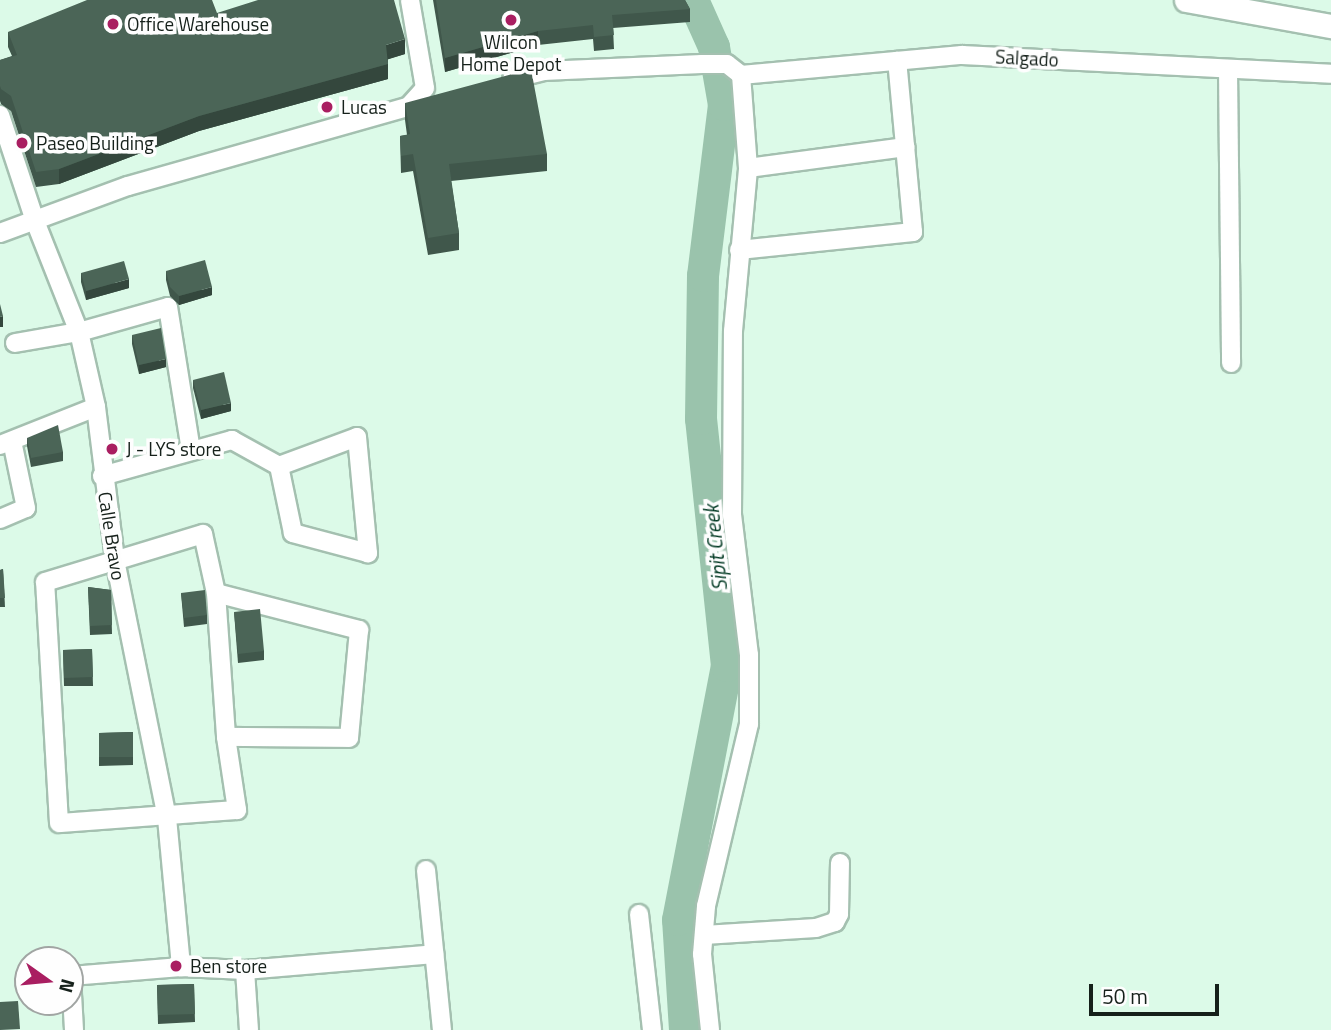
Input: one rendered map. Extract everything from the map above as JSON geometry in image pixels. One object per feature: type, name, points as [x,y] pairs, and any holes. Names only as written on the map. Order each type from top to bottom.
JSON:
[{"type":"main road","points":[[1186,0],[1331,26]]},
{"type":"street","points":[[408,107],[425,88],[410,0]]},
{"type":"street","name":"Salgado","points":[[494,84],[543,71],[702,64],[734,70],[962,55],[1331,74]]},
{"type":"street","points":[[739,250],[913,232],[897,61]]},
{"type":"street","points":[[1228,69],[1231,363]]},
{"type":"street","points":[[710,1030],[704,935],[706,906],[749,724],[749,655],[732,515],[733,331],[748,168],[734,70]]},
{"type":"street","points":[[0,233],[231,154],[445,97]]},
{"type":"street","name":"Calle Bravo","points":[[0,115],[35,221],[79,332],[96,407],[102,476],[115,560],[167,818],[181,967]]},
{"type":"street","points":[[748,168],[906,148]]},
{"type":"street","points":[[15,343],[79,332],[168,307],[191,450]]},
{"type":"street","points":[[0,519],[26,508],[6,443],[96,407]]},
{"type":"street","points":[[102,476],[232,440],[279,466],[293,533],[368,553],[357,437],[279,466]]},
{"type":"street","points":[[203,534],[216,593],[226,737],[237,810],[167,818],[59,823],[45,582],[203,534]]},
{"type":"street","points":[[216,593],[359,630],[349,738],[226,737]]},
{"type":"street","points":[[704,935],[793,930],[835,922],[840,863]]},
{"type":"street","points":[[426,870],[442,1030]]},
{"type":"street","points":[[639,914],[652,1030]]},
{"type":"street","points":[[74,1030],[71,975],[181,967],[245,970],[434,954]]},
{"type":"street","points":[[245,970],[249,1030]]},
{"type":"building","points":[[87,0],[212,0],[217,13],[258,0],[394,0],[405,39],[386,45],[388,64],[199,116],[59,169],[36,172],[11,96],[0,86],[0,60],[17,55],[8,32]]},
{"type":"building","name":"Wilcon Home Depot","points":[[436,0],[685,0],[690,9],[612,15],[614,35],[594,37],[593,25],[538,31],[445,58]]},
{"type":"building","points":[[531,69],[547,154],[449,164],[459,233],[428,238],[413,154],[401,156],[400,136],[410,134],[405,103]]},
{"type":"building","points":[[205,260],[212,287],[179,296],[170,287],[166,271]]},
{"type":"building","points":[[124,261],[129,279],[86,291],[81,273]]},
{"type":"building","points":[[161,328],[166,359],[139,365],[132,335]]},
{"type":"building","points":[[224,372],[231,403],[201,410],[193,380]]},
{"type":"building","points":[[58,425],[63,452],[31,458],[27,438]]},
{"type":"building","points":[[3,569],[5,598],[0,598],[0,570]]},
{"type":"building","points":[[88,587],[111,590],[112,625],[90,626]]},
{"type":"building","points":[[205,590],[207,615],[184,618],[181,593]]},
{"type":"building","points":[[260,609],[264,651],[238,654],[234,612]]},
{"type":"building","points":[[92,649],[93,677],[64,678],[63,650]]},
{"type":"building","points":[[133,732],[133,757],[99,757],[99,733]]},
{"type":"building","points":[[194,984],[195,1014],[158,1015],[157,985]]},
{"type":"building","points":[[14,1001],[14,1016],[19,1016],[20,1029],[0,1030],[0,1002]]},
{"type":"waterway","name":"Sipit Creek","points":[[685,1030],[678,920],[727,666],[701,419],[703,276],[724,105],[714,47],[693,0]]},
{"type":"place","name":"Wilcon Home Depot","points":[[511,20]]},
{"type":"place","name":"Office Warehouse","points":[[113,24]]},
{"type":"place","name":"Lucas","points":[[327,107]]},
{"type":"place","name":"Paseo Building","points":[[22,143]]},
{"type":"place","name":"J - LYS store","points":[[112,449]]},
{"type":"place","name":"Ben store","points":[[176,966]]}]
